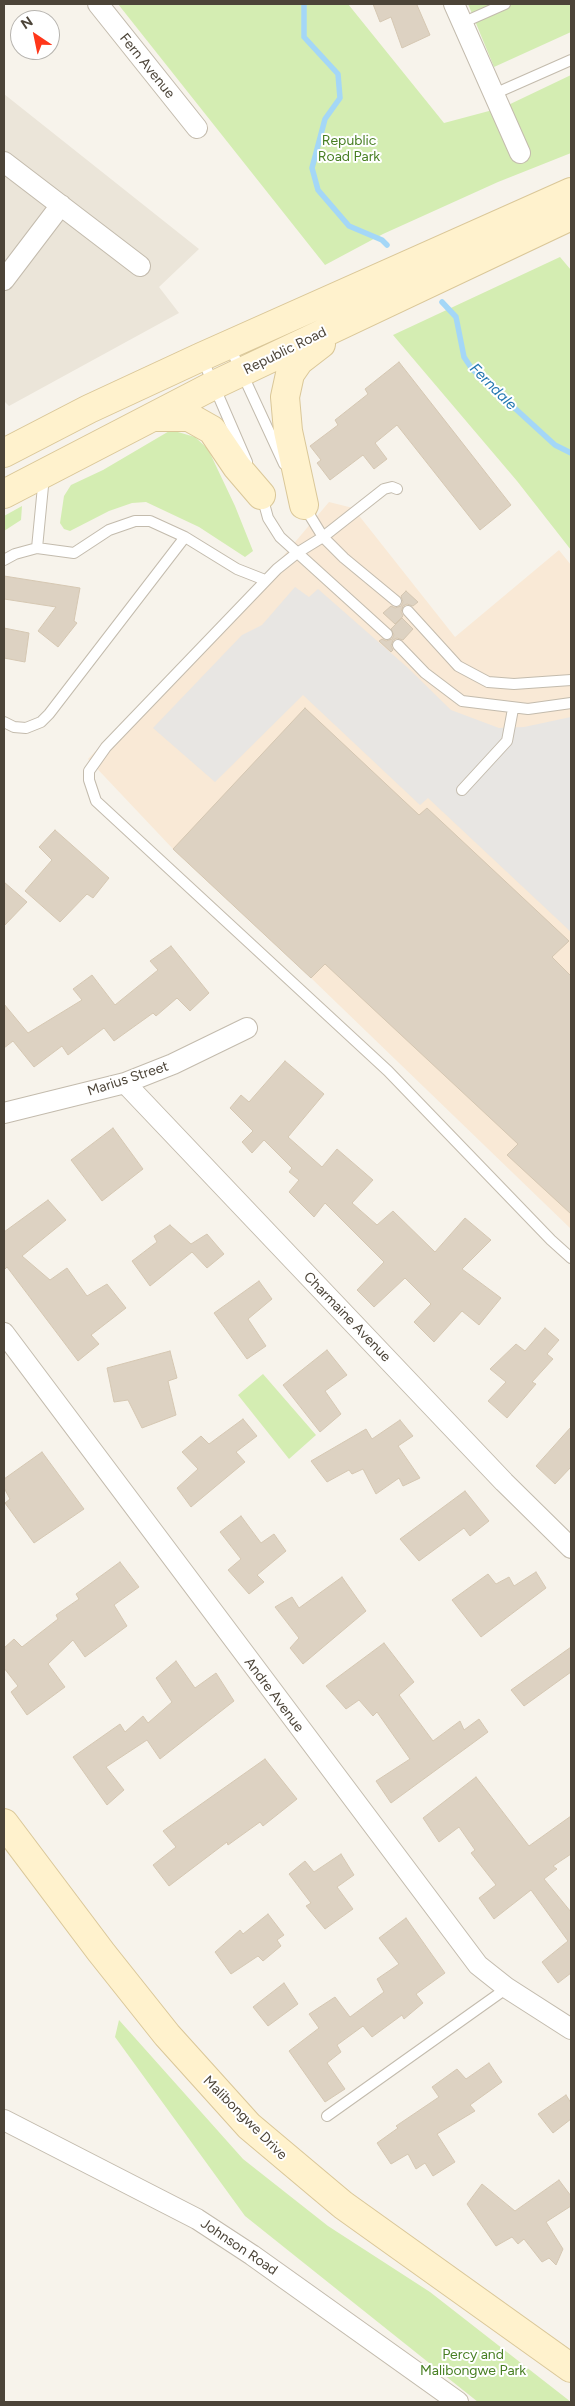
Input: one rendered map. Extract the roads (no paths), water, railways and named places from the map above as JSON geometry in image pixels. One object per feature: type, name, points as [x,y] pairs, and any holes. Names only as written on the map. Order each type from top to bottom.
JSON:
[{"type":"main road","name":"Republic Road","points":[[4,494],[214,385],[369,310],[571,198]]},
{"type":"main road","name":"Republic Road","points":[[4,453],[89,409],[228,344],[571,198]]},
{"type":"main road","points":[[304,505],[285,414],[285,397],[290,374],[299,361],[308,353],[369,310]]},
{"type":"main road","points":[[152,417],[189,417],[212,430],[237,467],[262,495]]},
{"type":"main road","name":"Malibongwe Drive","points":[[4,1822],[100,1952],[161,2028],[249,2126],[343,2205],[571,2368]]},
{"type":"main road","name":"Malibongwe Drive","points":[[4,1838],[92,1958],[157,2040],[244,2134],[338,2213],[571,2380]]},
{"type":"street","name":"Fern Avenue","points":[[98,4],[197,128]]},
{"type":"street","points":[[454,4],[520,153]]},
{"type":"street","points":[[4,162],[140,266]]},
{"type":"street","points":[[4,280],[61,205]]},
{"type":"street","name":"Marius Street","points":[[4,1113],[124,1083],[182,1060],[247,1028]]},
{"type":"street","name":"Charmaine Avenue","points":[[124,1083],[504,1482],[571,1548]]},
{"type":"street","name":"Andre Avenue","points":[[4,1333],[464,1948],[478,1965],[507,1988],[571,2029]]},
{"type":"street","name":"Johnson Road","points":[[4,2120],[197,2219],[252,2255],[458,2402]]},
{"type":"lane","points":[[462,22],[505,4]]},
{"type":"lane","points":[[494,94],[571,60]]},
{"type":"lane","points":[[228,344],[304,505],[323,537],[344,558],[396,601]]},
{"type":"lane","points":[[202,357],[262,495],[268,518],[280,537],[387,634]]},
{"type":"lane","points":[[37,548],[44,472]]},
{"type":"lane","points":[[397,489],[392,487],[384,489],[323,537],[297,553],[266,580],[106,747],[90,771],[90,780],[96,801],[388,1071],[551,1240],[571,1258]]},
{"type":"lane","points":[[4,560],[16,554],[37,548],[74,553],[109,530],[134,520],[150,522],[185,537],[237,569],[266,580]]},
{"type":"lane","points":[[4,722],[14,727],[26,728],[41,722],[50,714],[185,537]]},
{"type":"lane","points":[[408,612],[458,666],[488,682],[514,684],[571,680]]},
{"type":"lane","points":[[398,645],[425,673],[462,701],[513,708],[550,707],[571,703]]},
{"type":"lane","points":[[462,790],[507,742],[513,708]]},
{"type":"lane","points":[[327,2116],[507,1988]]},
{"type":"waterway","name":"Ferndale","points":[[304,4],[304,37],[338,74],[340,98],[325,119],[312,168],[318,190],[349,226],[382,240],[387,245]]},
{"type":"waterway","name":"Ferndale","points":[[442,302],[456,317],[464,357],[472,369],[555,445],[571,453]]},
{"type":"park label","name":"Republic Road Park","points":[[349,150]]},
{"type":"park label","name":"Percy and Malibongwe Park","points":[[473,2364]]}]
